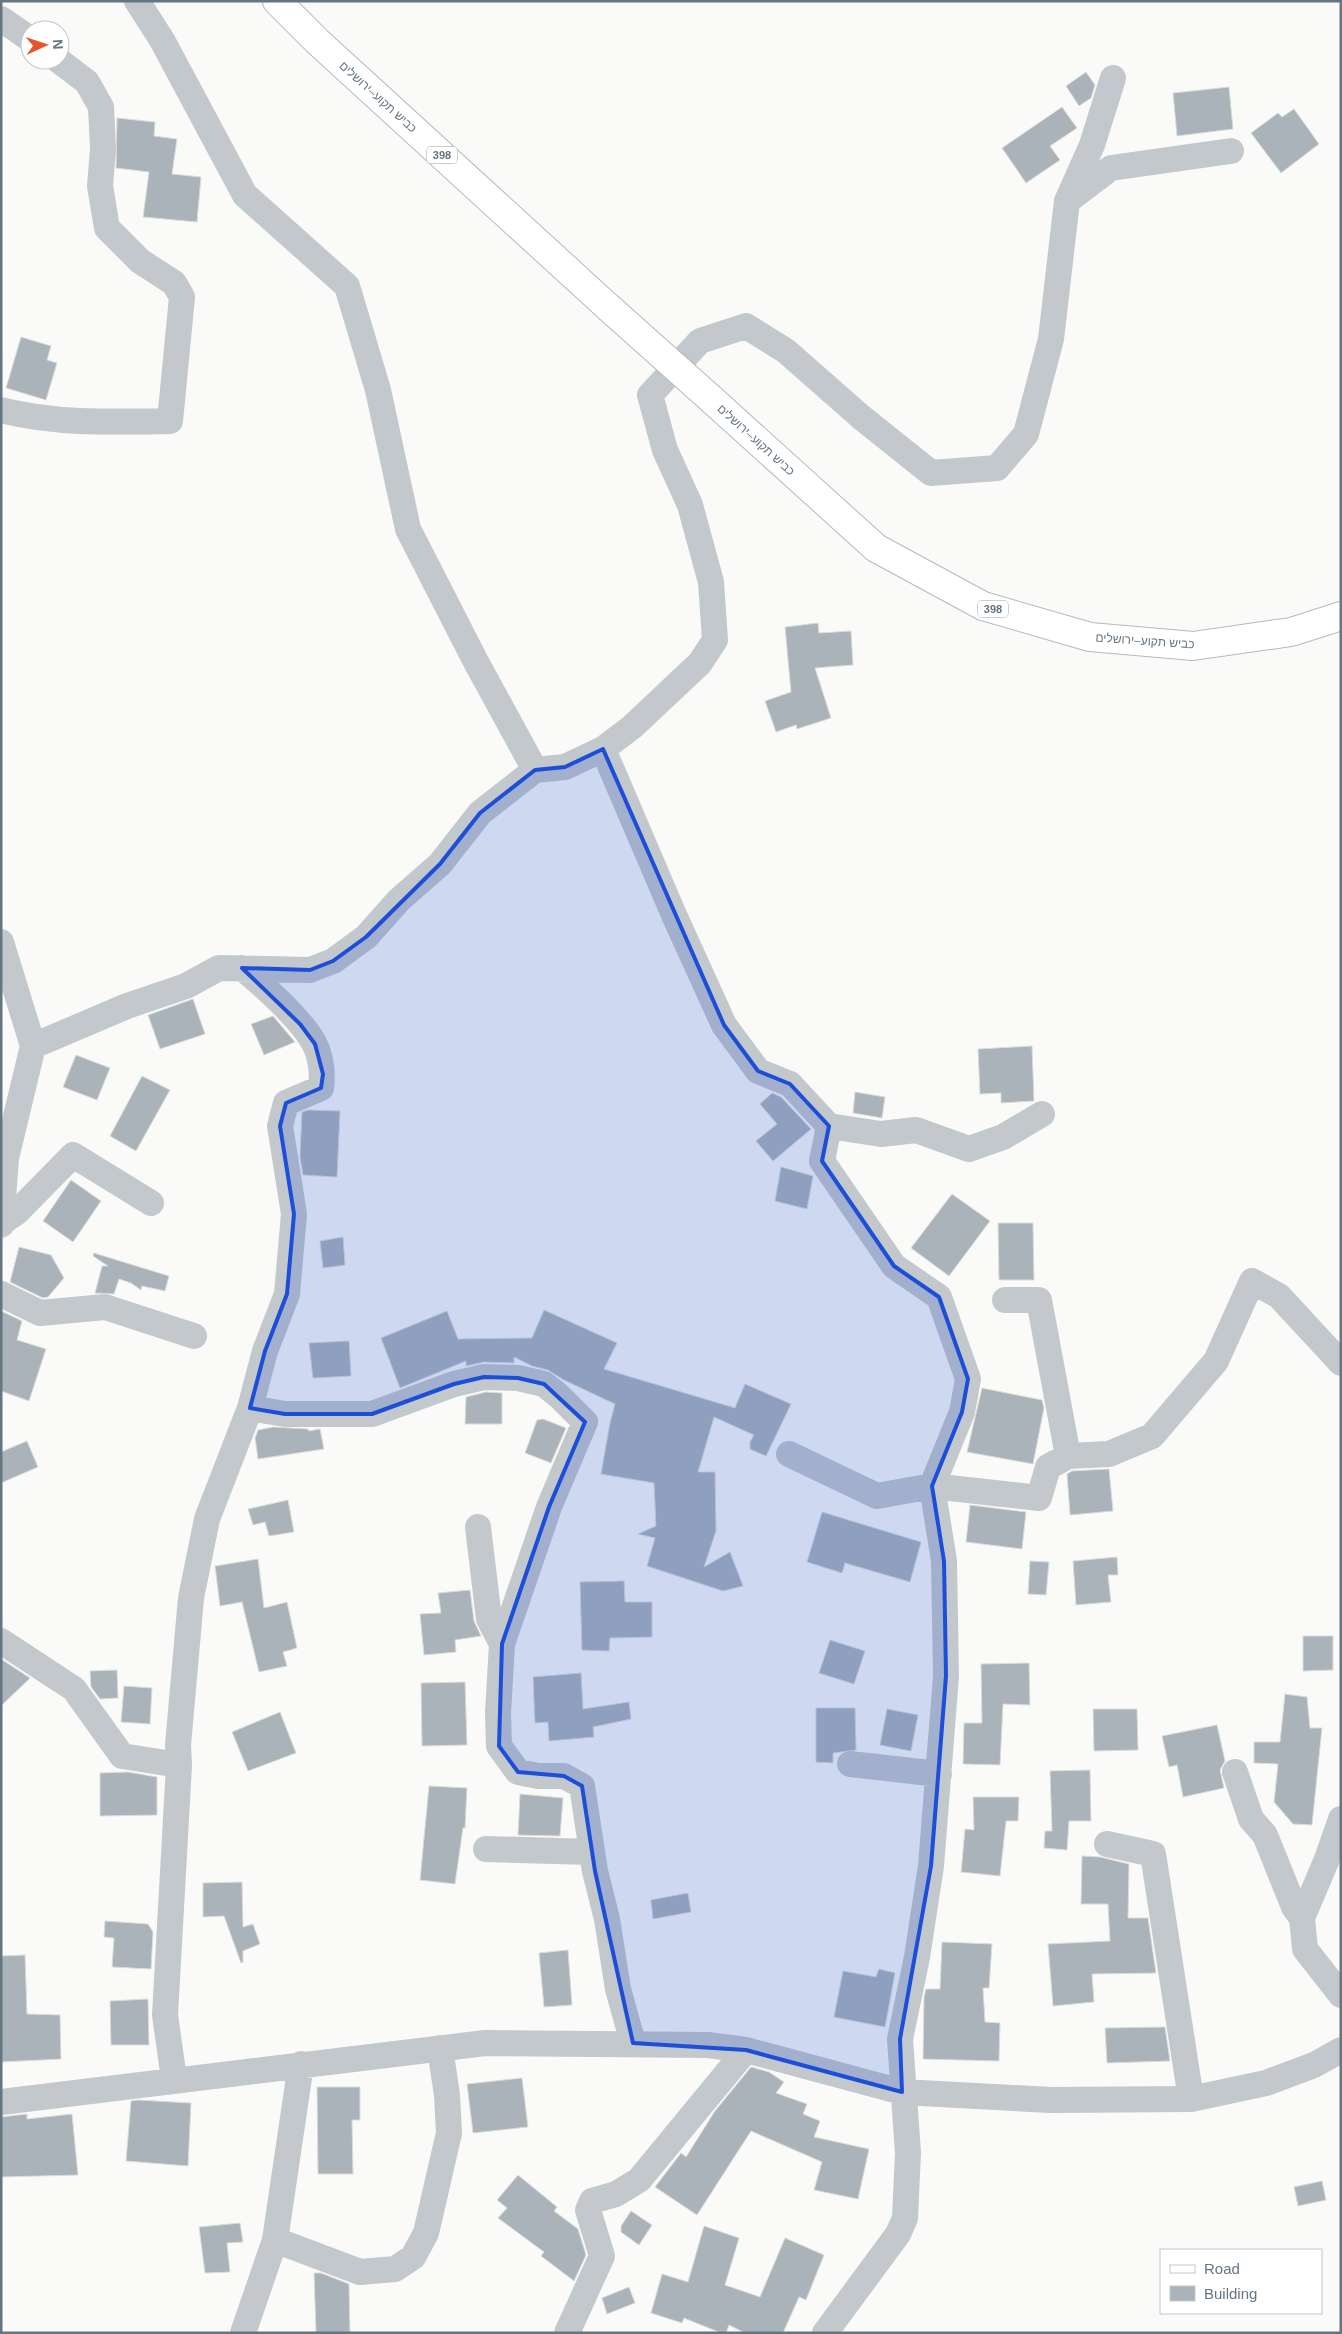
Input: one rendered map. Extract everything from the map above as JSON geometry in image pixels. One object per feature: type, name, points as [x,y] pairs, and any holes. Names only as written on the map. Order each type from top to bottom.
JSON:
[{"type":"main road","name":"כביש תקוע–ירושלים","points":[[278,1],[324,48],[876,548],[984,606],[1090,637],[1193,646],[1291,632],[1341,616]]},
{"type":"street","points":[[139,2],[162,40],[245,195],[347,286],[378,390],[408,529],[475,660],[535,770]]},
{"type":"street","points":[[1,19],[20,32]]},
{"type":"street","points":[[1,410],[32,417],[94,423],[170,421],[182,297],[174,283],[140,261],[107,228],[100,186],[103,149],[101,107],[87,82],[70,69]]},
{"type":"street","points":[[33,1046],[127,1006],[186,986],[219,968],[310,970],[333,961],[366,937],[399,900],[440,864],[480,813],[535,770],[565,767],[604,749],[632,727],[700,663],[714,640],[712,582],[704,548],[690,505],[665,450],[650,395],[700,342],[746,326],[786,351],[861,417],[931,473],[997,468],[1026,434],[1051,339],[1067,201],[1092,145],[1113,78]]},
{"type":"street","points":[[1067,201],[1111,168],[1231,151]]},
{"type":"street","points":[[604,749],[674,915],[724,1025],[758,1072],[790,1084],[830,1126],[881,1134],[916,1130],[969,1149],[1003,1137],[1042,1114]]},
{"type":"street","points":[[1,942],[33,1046],[6,1158],[1,1224]]},
{"type":"street","points":[[174,2079],[165,2015],[179,1765],[178,1745],[191,1598],[207,1520],[250,1408],[265,1351],[287,1294],[294,1214],[280,1126],[286,1103],[321,1088],[323,1074],[315,1044],[300,1024],[262,985],[242,968]]},
{"type":"street","points":[[825,2333],[898,2234],[905,2218],[908,2153],[902,2092],[900,2039],[917,1956],[931,1866],[946,1676],[944,1571],[932,1486],[962,1412],[968,1379],[939,1297],[894,1266],[822,1161],[830,1126]]},
{"type":"street","points":[[1,1224],[17,1212],[72,1154],[151,1203]]},
{"type":"street","points":[[789,1454],[876,1496],[932,1486],[1039,1498],[1048,1467],[1068,1456],[1109,1454],[1152,1436],[1216,1361],[1252,1281],[1279,1296],[1341,1363]]},
{"type":"street","points":[[1,1294],[40,1313],[105,1307],[194,1336]]},
{"type":"street","points":[[1005,1300],[1039,1300],[1068,1456]]},
{"type":"street","points":[[250,1408],[285,1414],[372,1414],[454,1384],[484,1377],[518,1378],[544,1384],[585,1422],[549,1507],[502,1644],[498,1713],[499,1746],[518,1772],[538,1776],[564,1776],[582,1786],[592,1852],[607,1919],[618,1989],[633,2043]]},
{"type":"street","points":[[478,1527],[489,1620],[502,1644]]},
{"type":"street","points":[[1,1641],[74,1689],[122,1756],[179,1765]]},
{"type":"street","points":[[850,1764],[939,1774]]},
{"type":"street","points":[[1235,1772],[1250,1819],[1265,1835],[1294,1908],[1302,1918]]},
{"type":"street","points":[[1341,1819],[1327,1859],[1302,1918],[1304,1949],[1341,1995]]},
{"type":"street","points":[[1107,1844],[1153,1854],[1191,2099]]},
{"type":"street","points":[[486,1849],[592,1852]]},
{"type":"street","points":[[1,2102],[174,2079],[485,2043],[708,2045],[746,2050],[902,2092],[1051,2100],[1191,2099],[1266,2083],[1314,2065],[1341,2050]]},
{"type":"street","points":[[275,2240],[360,2272],[395,2269],[414,2257],[426,2233],[449,2133],[447,2095],[440,2048]]},
{"type":"street","points":[[567,2333],[602,2256],[588,2210],[592,2201],[616,2194],[639,2180],[746,2050]]},
{"type":"street","points":[[243,2333],[275,2240],[302,2064]]},
{"type":"highlighted area","points":[[603,749],[724,1025],[758,1071],[790,1084],[829,1126],[822,1161],[894,1266],[939,1297],[968,1379],[962,1412],[932,1486],[944,1561],[946,1676],[931,1866],[900,2039],[902,2092],[746,2050],[633,2043],[595,1871],[582,1786],[564,1776],[518,1772],[499,1746],[502,1644],[549,1507],[585,1422],[544,1384],[518,1378],[484,1377],[454,1384],[372,1414],[285,1414],[250,1408],[265,1351],[287,1294],[294,1214],[280,1126],[286,1103],[321,1088],[323,1074],[315,1044],[300,1024],[242,968],[310,970],[333,961],[366,937],[440,864],[480,813],[535,770],[565,767]]},
{"type":"building","points":[[1086,72],[1095,85],[1091,98],[1079,106],[1066,86]]},
{"type":"building","points":[[1229,87],[1233,129],[1177,136],[1173,93]]},
{"type":"building","points":[[1062,107],[1077,128],[1050,146],[1060,160],[1026,183],[1002,148]]},
{"type":"building","points":[[1294,109],[1319,144],[1281,173],[1251,133],[1278,113],[1282,117]]},
{"type":"building","points":[[117,118],[155,122],[154,136],[177,139],[172,174],[201,177],[197,222],[143,217],[149,172],[116,168]]},
{"type":"building","points":[[21,337],[51,346],[47,360],[57,363],[46,400],[6,388]]},
{"type":"building","points":[[818,623],[819,633],[851,631],[853,665],[815,668],[831,718],[797,729],[796,725],[776,732],[765,701],[791,692],[785,627]]},
{"type":"building","points":[[193,999],[205,1034],[160,1049],[148,1015]]},
{"type":"building","points":[[273,1016],[295,1042],[264,1055],[251,1024]]},
{"type":"building","points":[[1032,1046],[1034,1101],[1001,1103],[1001,1093],[980,1094],[978,1049]]},
{"type":"building","points":[[76,1055],[110,1068],[97,1100],[63,1087]]},
{"type":"building","points":[[142,1076],[170,1090],[136,1151],[110,1136]]},
{"type":"building","points":[[855,1092],[885,1097],[882,1118],[853,1113]]},
{"type":"building","points":[[772,1093],[781,1097],[811,1129],[773,1161],[756,1141],[777,1124],[760,1104]]},
{"type":"building","points":[[308,1110],[340,1111],[337,1177],[303,1175],[300,1157],[302,1112]]},
{"type":"building","points":[[781,1167],[813,1176],[807,1209],[775,1201]]},
{"type":"building","points":[[71,1180],[101,1201],[73,1242],[43,1221]]},
{"type":"building","points":[[952,1194],[990,1221],[949,1276],[911,1248]]},
{"type":"building","points":[[998,1223],[1033,1223],[1034,1280],[999,1280]]},
{"type":"building","points":[[343,1237],[345,1265],[323,1268],[320,1241]]},
{"type":"building","points":[[19,1247],[51,1255],[64,1278],[48,1297],[43,1298],[10,1282]]},
{"type":"building","points":[[94,1253],[169,1276],[165,1291],[142,1286],[141,1290],[131,1283],[119,1279],[114,1294],[95,1293],[102,1266],[108,1266],[93,1256]]},
{"type":"building","points":[[544,1310],[617,1343],[604,1369],[735,1408],[745,1384],[791,1404],[766,1456],[750,1449],[750,1442],[754,1435],[714,1417],[698,1472],[715,1472],[716,1531],[704,1567],[730,1552],[743,1586],[723,1591],[647,1566],[655,1538],[638,1534],[656,1526],[654,1483],[601,1474],[615,1404],[564,1380],[548,1370],[532,1366],[514,1357],[514,1363],[484,1362],[466,1366],[466,1361],[400,1388],[381,1338],[447,1311],[458,1339],[532,1338]]},
{"type":"building","points":[[1,1311],[22,1321],[17,1340],[46,1349],[29,1401],[1,1391]]},
{"type":"building","points":[[349,1341],[351,1376],[313,1378],[309,1343]]},
{"type":"building","points":[[982,1388],[1042,1400],[1044,1408],[1033,1464],[967,1452]]},
{"type":"building","points":[[486,1392],[502,1393],[502,1424],[465,1424],[466,1397]]},
{"type":"building","points":[[543,1419],[566,1428],[551,1463],[525,1453],[537,1420]]},
{"type":"building","points":[[273,1427],[308,1429],[309,1431],[320,1429],[324,1449],[258,1459],[255,1438],[258,1430]]},
{"type":"building","points":[[27,1441],[38,1467],[1,1483],[1,1452]]},
{"type":"building","points":[[1109,1469],[1113,1511],[1070,1515],[1067,1474],[1072,1471]]},
{"type":"building","points":[[288,1500],[294,1532],[269,1536],[265,1522],[253,1525],[248,1509]]},
{"type":"building","points":[[970,1505],[1026,1512],[1022,1549],[966,1542]]},
{"type":"building","points":[[822,1512],[921,1542],[910,1582],[845,1563],[842,1573],[807,1562]]},
{"type":"building","points":[[1117,1557],[1118,1575],[1108,1575],[1111,1602],[1076,1605],[1073,1561]]},
{"type":"building","points":[[258,1559],[264,1608],[287,1602],[297,1648],[283,1652],[287,1666],[259,1672],[242,1602],[220,1606],[215,1566]]},
{"type":"building","points":[[1030,1561],[1049,1562],[1046,1595],[1028,1594]]},
{"type":"building","points":[[624,1581],[625,1602],[652,1602],[652,1637],[610,1638],[609,1651],[582,1650],[580,1582]]},
{"type":"building","points":[[470,1590],[474,1621],[481,1636],[455,1640],[456,1652],[424,1655],[420,1614],[441,1613],[438,1593]]},
{"type":"building","points":[[1303,1636],[1333,1636],[1333,1670],[1303,1671]]},
{"type":"building","points":[[830,1640],[865,1651],[854,1684],[819,1673]]},
{"type":"building","points":[[1,1659],[30,1678],[1,1706]]},
{"type":"building","points":[[1029,1663],[1030,1705],[1003,1704],[1000,1765],[963,1764],[964,1723],[982,1723],[981,1664]]},
{"type":"building","points":[[117,1670],[118,1698],[100,1699],[91,1687],[90,1671]]},
{"type":"building","points":[[581,1673],[583,1709],[629,1702],[631,1719],[593,1727],[594,1737],[549,1741],[548,1722],[535,1723],[533,1677]]},
{"type":"building","points":[[465,1682],[467,1745],[422,1746],[421,1683]]},
{"type":"building","points":[[124,1686],[152,1688],[150,1724],[121,1722]]},
{"type":"building","points":[[1285,1694],[1307,1697],[1310,1728],[1322,1728],[1312,1825],[1293,1824],[1274,1802],[1278,1764],[1254,1763],[1254,1742],[1280,1742]]},
{"type":"building","points":[[816,1708],[855,1708],[856,1750],[833,1753],[833,1763],[816,1762]]},
{"type":"building","points":[[887,1709],[918,1715],[911,1751],[880,1745]]},
{"type":"building","points":[[1093,1709],[1137,1709],[1138,1750],[1094,1751]]},
{"type":"building","points":[[280,1712],[296,1753],[248,1771],[232,1732]]},
{"type":"building","points":[[1217,1725],[1225,1761],[1220,1770],[1224,1788],[1183,1797],[1177,1765],[1169,1767],[1162,1736]]},
{"type":"building","points":[[1090,1770],[1091,1821],[1069,1821],[1067,1850],[1044,1848],[1045,1831],[1052,1831],[1050,1771]]},
{"type":"building","points":[[128,1772],[157,1777],[157,1815],[100,1816],[100,1773]]},
{"type":"building","points":[[429,1786],[467,1788],[465,1828],[463,1828],[455,1884],[420,1880]]},
{"type":"building","points":[[520,1794],[563,1798],[560,1836],[518,1835]]},
{"type":"building","points":[[973,1797],[1019,1797],[1018,1821],[1006,1821],[1000,1876],[961,1872],[965,1829],[974,1830]]},
{"type":"building","points":[[1082,1856],[1100,1857],[1129,1864],[1128,1918],[1148,1918],[1156,1973],[1092,1974],[1094,2002],[1053,2006],[1048,1944],[1110,1941],[1108,1904],[1081,1904]]},
{"type":"building","points":[[242,1882],[243,1927],[253,1924],[260,1944],[243,1951],[243,1962],[241,1963],[224,1916],[203,1917],[203,1883]]},
{"type":"building","points":[[688,1893],[691,1912],[653,1919],[651,1900]]},
{"type":"building","points":[[105,1921],[148,1924],[153,1932],[151,1969],[112,1967],[114,1938],[104,1937]]},
{"type":"building","points":[[942,1942],[992,1944],[989,1988],[983,1988],[985,2022],[1000,2023],[999,2061],[923,2059],[924,1997],[926,1989],[940,1989]]},
{"type":"building","points":[[568,1950],[572,2005],[544,2007],[539,1953]]},
{"type":"building","points":[[25,1955],[27,2014],[60,2015],[61,2059],[1,2062],[1,1956]]},
{"type":"building","points":[[879,1969],[895,1973],[885,2027],[834,2017],[843,1971],[876,1977]]},
{"type":"building","points":[[148,1999],[149,2045],[111,2045],[110,2001]]},
{"type":"building","points":[[1165,2027],[1170,2061],[1107,2063],[1105,2028]]},
{"type":"building","points":[[751,2067],[769,2072],[784,2082],[776,2093],[807,2104],[803,2114],[820,2121],[814,2137],[869,2149],[858,2199],[814,2190],[822,2162],[751,2131],[697,2215],[655,2187],[681,2153],[686,2157],[715,2111]]},
{"type":"building","points":[[522,2078],[528,2127],[473,2133],[467,2084]]},
{"type":"building","points":[[317,2087],[360,2087],[360,2120],[352,2120],[353,2174],[318,2174]]},
{"type":"building","points":[[131,2101],[191,2103],[188,2166],[126,2161]]},
{"type":"building","points":[[27,2114],[27,2119],[72,2114],[78,2175],[1,2177],[1,2117]]},
{"type":"building","points":[[518,2175],[557,2207],[554,2211],[578,2229],[586,2255],[574,2281],[541,2256],[544,2252],[498,2218],[507,2208],[497,2200]]},
{"type":"building","points":[[1322,2181],[1326,2200],[1298,2206],[1294,2187]]},
{"type":"building","points":[[631,2211],[652,2225],[639,2245],[621,2232],[621,2226]]},
{"type":"building","points":[[240,2223],[243,2242],[227,2243],[230,2272],[205,2273],[199,2227]]},
{"type":"building","points":[[704,2226],[739,2238],[725,2285],[760,2297],[785,2238],[824,2255],[806,2300],[799,2297],[783,2333],[745,2333],[729,2325],[726,2333],[721,2333],[684,2318],[682,2323],[651,2313],[662,2274],[688,2282]]},
{"type":"building","points":[[314,2273],[321,2273],[349,2284],[350,2333],[316,2333]]},
{"type":"building","points":[[629,2287],[635,2303],[607,2314],[602,2298]]}]
